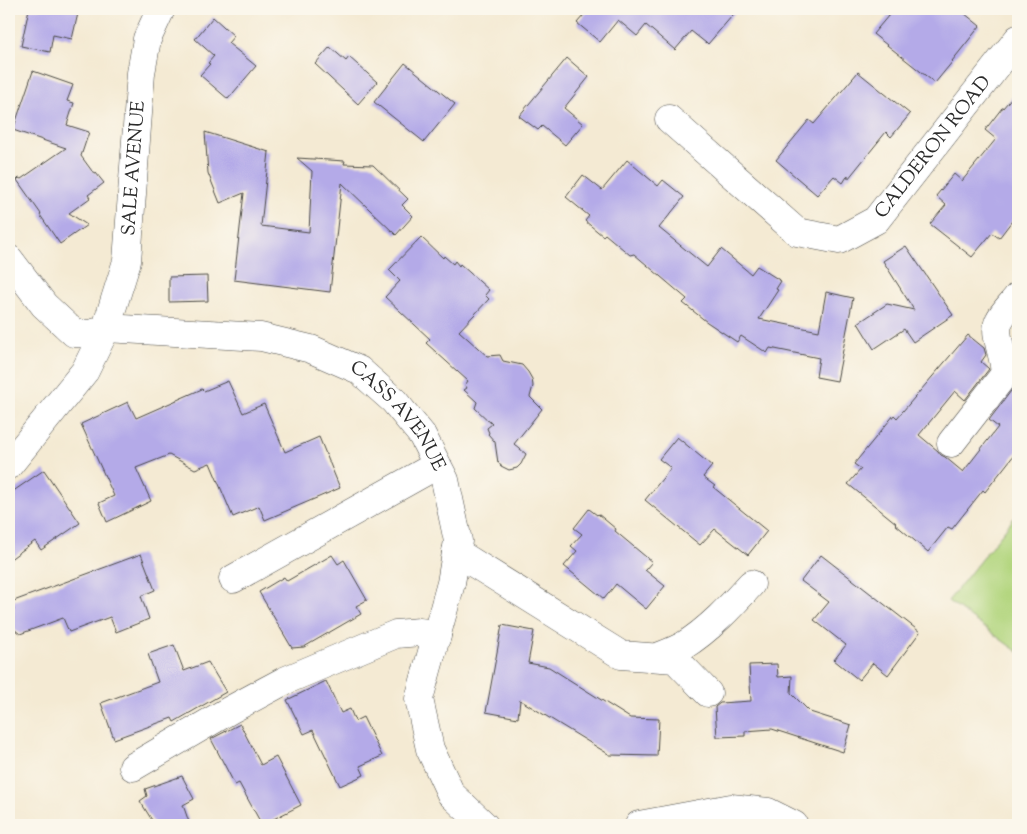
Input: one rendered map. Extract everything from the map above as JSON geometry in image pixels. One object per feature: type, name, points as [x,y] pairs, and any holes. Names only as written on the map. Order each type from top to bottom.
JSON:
[{"type":"street","name":"SALE AVENUE","points":[[9,465],[85,371],[106,328],[127,261],[141,73],[147,39],[161,9]]},
{"type":"street","name":"CALDERON ROAD","points":[[669,119],[797,232],[839,240],[876,220],[1018,39]]},
{"type":"street","name":"CASS AVENUE","points":[[9,260],[44,305],[74,333],[92,334],[106,328],[261,337],[311,349],[359,370],[394,401],[422,435],[445,480],[458,541],[451,583],[419,699],[430,749],[451,794],[484,825]]},
{"type":"street","points":[[951,443],[1004,375],[1006,368],[997,330],[998,322],[1018,296]]},
{"type":"street","points":[[233,579],[437,464]]},
{"type":"street","points":[[456,552],[621,655],[675,659],[708,693]]},
{"type":"street","points":[[658,657],[682,646],[705,630],[751,584]]},
{"type":"street","points":[[134,766],[284,681],[396,634],[420,632],[437,636]]},
{"type":"street","points":[[640,825],[731,808],[768,812],[794,825]]},
{"type":"green space","points":[[1018,513],[1018,652],[948,601]]},
{"type":"building","points":[[29,9],[79,9],[72,39],[53,35],[50,52],[21,46]]},
{"type":"building","points":[[589,9],[738,9],[708,44],[691,31],[675,50],[646,25],[637,36],[618,20],[600,42],[577,23]]},
{"type":"building","points":[[894,9],[959,9],[980,26],[935,83],[873,34]]},
{"type":"building","points":[[213,17],[234,36],[228,43],[256,66],[228,99],[200,75],[210,64],[208,63],[214,56],[195,39]]},
{"type":"building","points":[[330,47],[346,61],[349,57],[377,82],[358,104],[315,64]]},
{"type":"building","points":[[567,58],[589,77],[564,108],[583,124],[565,145],[542,126],[538,130],[519,116]]},
{"type":"building","points":[[405,63],[455,104],[424,142],[374,102]]},
{"type":"building","points":[[33,71],[73,85],[67,101],[74,103],[67,125],[89,132],[81,156],[104,183],[88,195],[90,198],[69,213],[87,225],[60,244],[17,180],[66,148],[13,130]]},
{"type":"building","points":[[858,72],[910,114],[891,137],[886,132],[848,179],[848,175],[843,183],[834,176],[817,195],[776,160],[809,120],[814,124]]},
{"type":"building","points":[[1018,90],[1018,213],[999,238],[992,233],[972,257],[930,224],[946,205],[936,196],[954,174],[962,181],[996,139],[985,130]]},
{"type":"building","points":[[205,132],[269,152],[261,226],[309,232],[312,171],[297,158],[345,161],[344,164],[373,165],[408,199],[402,205],[413,216],[396,235],[342,183],[330,292],[234,280],[244,193],[220,203],[208,173]]},
{"type":"building","points":[[627,160],[658,186],[663,180],[684,197],[659,228],[707,267],[721,249],[751,274],[757,266],[781,281],[776,289],[778,290],[759,319],[819,331],[826,292],[853,298],[837,381],[816,377],[819,358],[770,348],[767,353],[741,336],[737,342],[683,303],[687,299],[634,254],[630,255],[605,234],[603,236],[585,221],[589,216],[566,197],[583,175],[602,190]]},
{"type":"building","points":[[421,237],[443,258],[444,256],[453,264],[455,261],[459,266],[460,264],[489,290],[485,295],[489,299],[459,331],[487,356],[500,355],[503,361],[522,365],[532,379],[533,386],[530,397],[542,409],[514,444],[526,454],[517,468],[509,470],[498,463],[495,442],[488,434],[487,428],[492,424],[475,408],[477,402],[464,390],[467,388],[465,385],[468,381],[426,343],[430,339],[385,297],[400,281],[389,270]]},
{"type":"building","points":[[906,246],[953,315],[913,342],[904,329],[874,349],[858,323],[887,304],[914,310],[883,261]]},
{"type":"building","points":[[207,276],[208,301],[169,302],[169,277]]},
{"type":"building","points":[[968,335],[984,348],[986,355],[981,362],[989,369],[965,400],[955,391],[919,435],[963,472],[998,427],[989,420],[1014,387],[1018,390],[1018,450],[985,492],[983,490],[952,529],[948,527],[928,552],[848,484],[861,469],[854,464],[894,415],[897,418]]},
{"type":"building","points":[[228,381],[243,413],[264,404],[285,452],[319,437],[340,488],[265,520],[259,506],[233,517],[210,463],[195,469],[169,455],[136,468],[151,501],[107,522],[99,503],[114,496],[81,424],[128,402],[136,418],[202,389],[204,391]]},
{"type":"building","points":[[677,437],[712,466],[703,477],[767,531],[748,555],[715,529],[700,545],[645,500],[671,468],[659,459]]},
{"type":"building","points":[[44,470],[80,523],[41,550],[35,541],[9,560],[9,494]]},
{"type":"building","points":[[589,509],[616,529],[615,531],[652,562],[645,570],[665,586],[646,609],[616,584],[604,599],[564,566],[577,551],[571,546],[582,534],[574,528]]},
{"type":"building","points":[[141,554],[155,590],[141,596],[149,619],[116,632],[110,617],[69,632],[63,618],[20,634],[9,625],[9,616],[14,610],[11,602]]},
{"type":"building","points":[[332,555],[338,564],[344,560],[367,600],[356,606],[361,614],[304,647],[292,648],[259,592],[284,577],[287,581]]},
{"type":"building","points":[[821,555],[920,632],[888,675],[873,663],[859,680],[834,660],[846,645],[814,620],[829,602],[801,581]]},
{"type":"building","points":[[502,625],[534,631],[528,663],[549,667],[630,718],[659,719],[657,756],[610,755],[520,700],[518,718],[486,712]]},
{"type":"building","points":[[174,645],[184,671],[208,662],[226,692],[174,722],[172,718],[114,739],[101,703],[158,682],[148,654]]},
{"type":"building","points":[[777,664],[778,677],[792,676],[791,693],[810,712],[851,725],[843,752],[772,729],[745,731],[745,736],[717,737],[715,707],[720,703],[751,701],[749,665]]},
{"type":"building","points":[[326,681],[341,713],[350,709],[355,721],[363,717],[382,756],[360,766],[364,775],[340,786],[313,730],[304,734],[287,700]]},
{"type":"building","points":[[240,724],[261,765],[276,757],[301,805],[262,825],[239,783],[235,785],[211,739]]},
{"type":"building","points":[[182,776],[194,799],[183,805],[190,825],[155,825],[140,801],[147,796],[145,789]]}]
